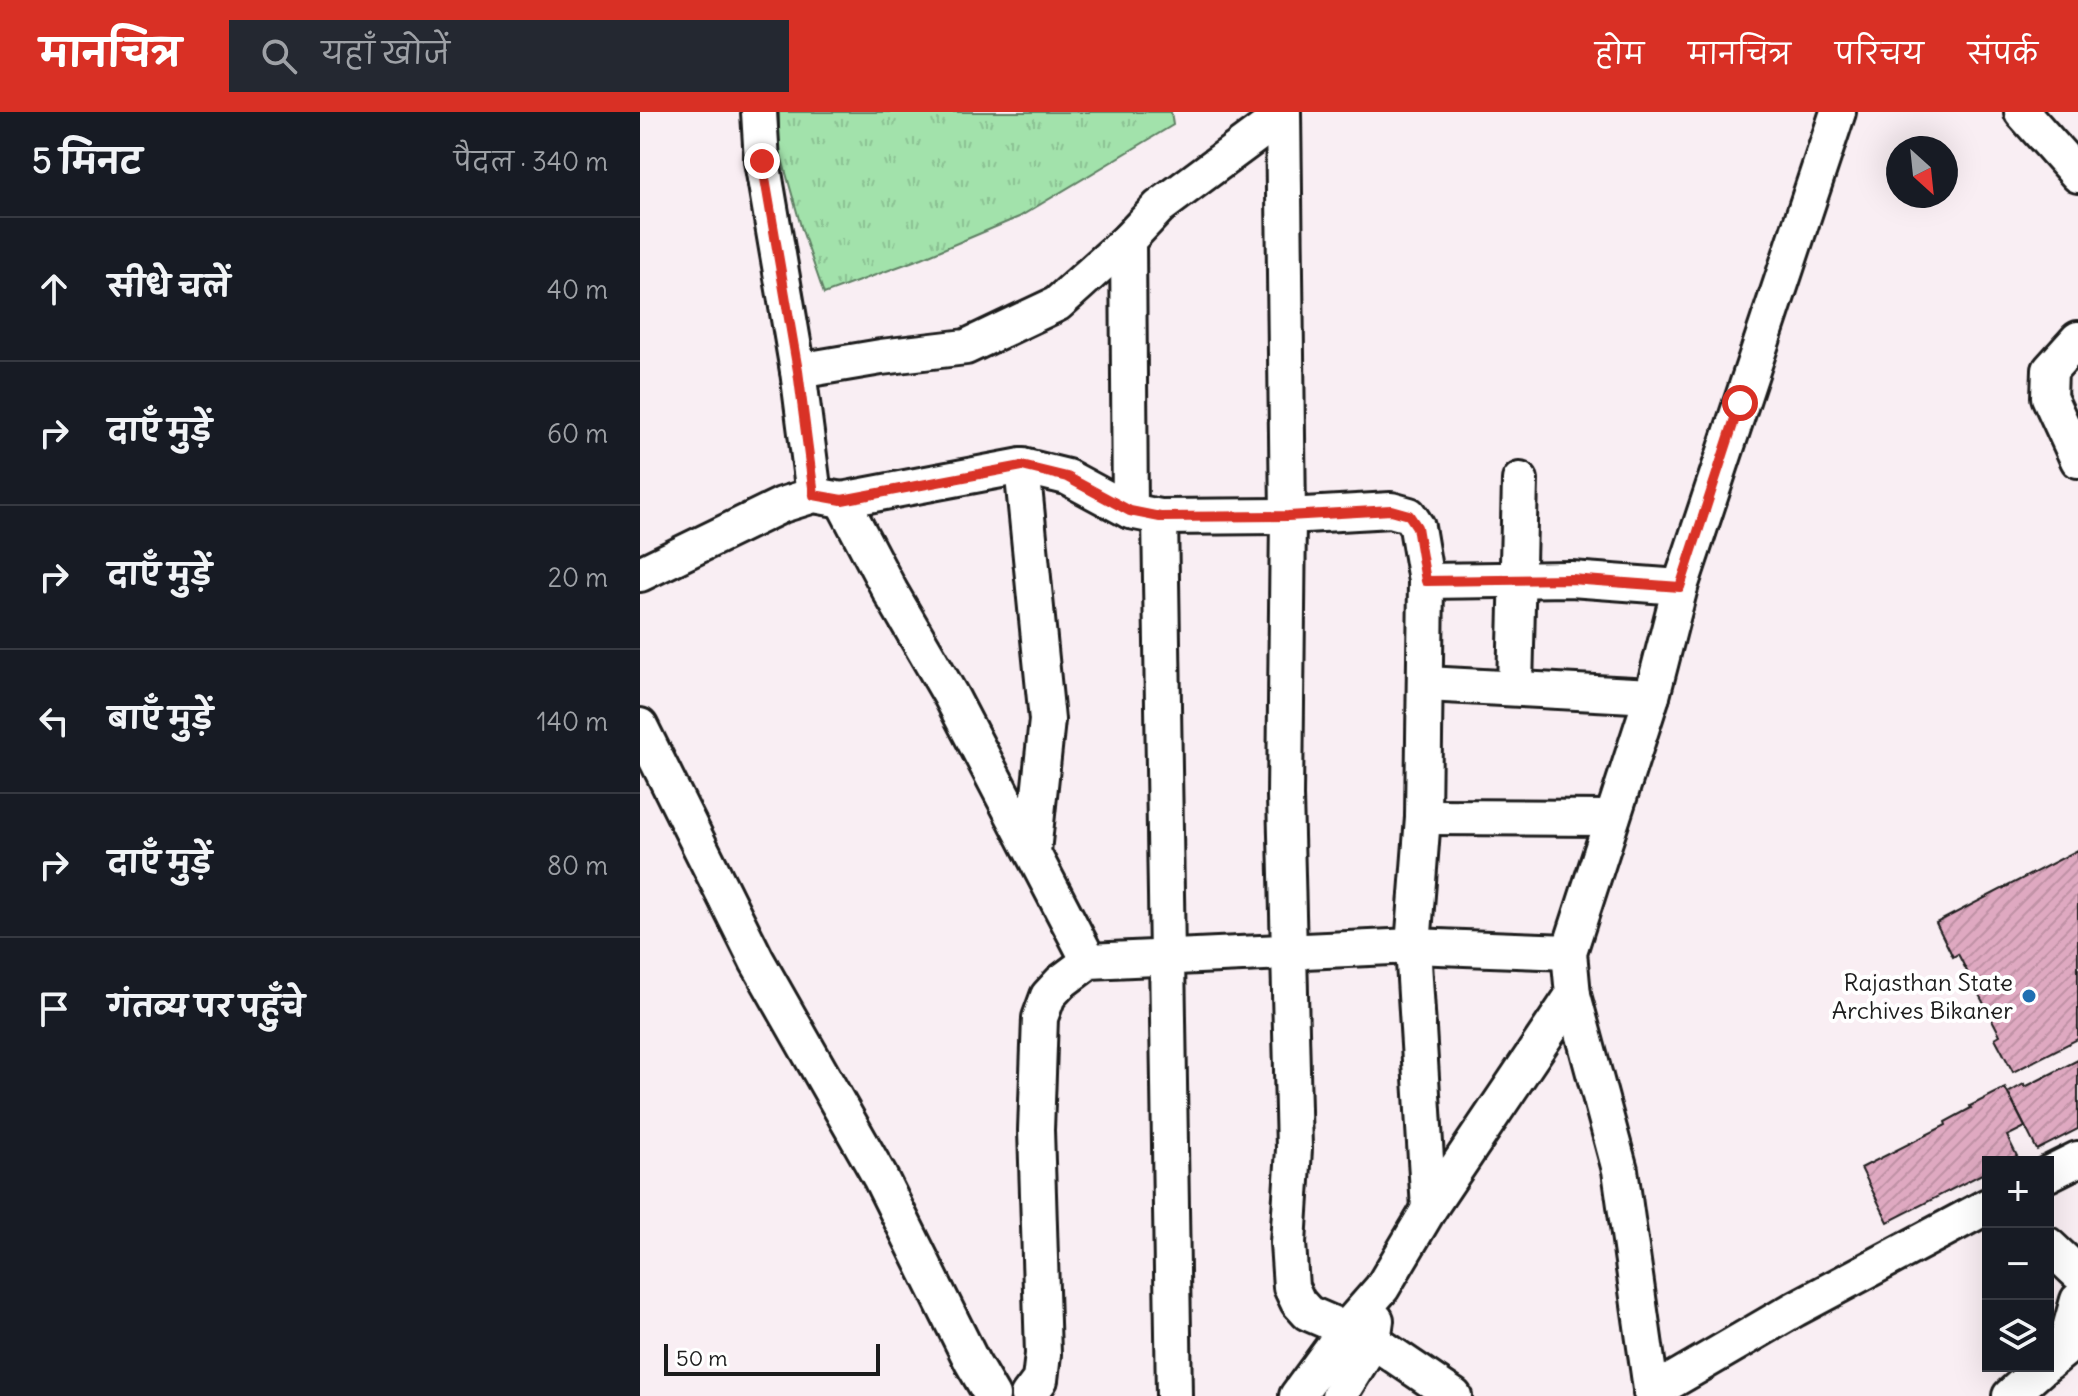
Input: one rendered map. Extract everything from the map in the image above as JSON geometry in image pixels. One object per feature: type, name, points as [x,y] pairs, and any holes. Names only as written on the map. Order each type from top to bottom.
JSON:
[{"type":"street","points":[[759,112],[762,161],[798,371],[828,497],[890,591],[951,696],[1089,961]]},
{"type":"street","points":[[1838,112],[1680,587],[1652,696],[1569,952],[1573,995],[1620,1170],[1652,1395],[1795,1309],[1982,1209]]},
{"type":"street","points":[[2022,112],[2078,175]]},
{"type":"street","points":[[798,371],[966,347],[1057,304],[1128,240],[1159,207],[1283,114]]},
{"type":"street","points":[[1283,114],[1288,516],[1285,796],[1294,1149],[1288,1243],[1291,1287],[1308,1313],[1359,1335],[1454,1396]]},
{"type":"street","points":[[1128,240],[1167,957],[1174,1396]]},
{"type":"street","points":[[2078,339],[2050,370],[2049,397],[2078,460]]},
{"type":"street","points":[[1022,466],[1047,720],[1033,852]]},
{"type":"street","points":[[640,574],[782,505],[1022,466],[1067,477],[1145,514],[1288,516],[1391,510],[1409,515],[1417,527],[1426,581],[1423,817],[1413,946],[1429,1209]]},
{"type":"street","points":[[1515,688],[1520,480]]},
{"type":"street","points":[[1426,581],[1571,579],[1680,587]]},
{"type":"street","points":[[1426,684],[1652,696]]},
{"type":"street","points":[[640,726],[757,961],[880,1177],[992,1396]]},
{"type":"street","points":[[1423,817],[1612,818]]},
{"type":"street","points":[[1028,1396],[1040,1380],[1043,1354],[1036,1130],[1040,1018],[1048,996],[1061,982],[1089,961],[1413,946],[1569,952]]},
{"type":"street","points":[[1339,1396],[1359,1335],[1382,1288],[1429,1209],[1573,995]]},
{"type":"street","points":[[2054,1171],[2078,1159]]},
{"type":"street","points":[[2054,1251],[2078,1273]]},
{"type":"street","points":[[2054,1358],[2064,1350],[2078,1300]]},
{"type":"street","points":[[1297,1396],[1359,1335]]},
{"type":"street","points":[[2010,1396],[2037,1372]]},
{"type":"green space","points":[[779,112],[1171,112],[1173,125],[1019,217],[922,258],[824,294],[779,148]]},
{"type":"building","name":"Rajasthan State Archives Bikaner","points":[[2078,850],[2078,1039],[2013,1072],[1995,1038],[2000,1035],[1958,954],[1953,957],[1936,923]]},
{"type":"building","points":[[2078,1060],[2078,1129],[2037,1150],[2008,1093]]},
{"type":"building","points":[[2005,1088],[2025,1127],[2007,1136],[2017,1156],[1982,1156],[1982,1174],[1888,1222],[1861,1168],[1946,1125],[1945,1122]]},
{"type":"place","name":"Rajasthan State Archives Bikaner","points":[[2029,996]]},
{"type":"route","points":[[762,161],[798,371],[814,495],[842,500],[1022,466],[1067,477],[1130,511],[1160,517],[1288,516],[1391,510],[1409,515],[1417,527],[1426,581],[1571,579],[1680,587],[1740,403]]}]
